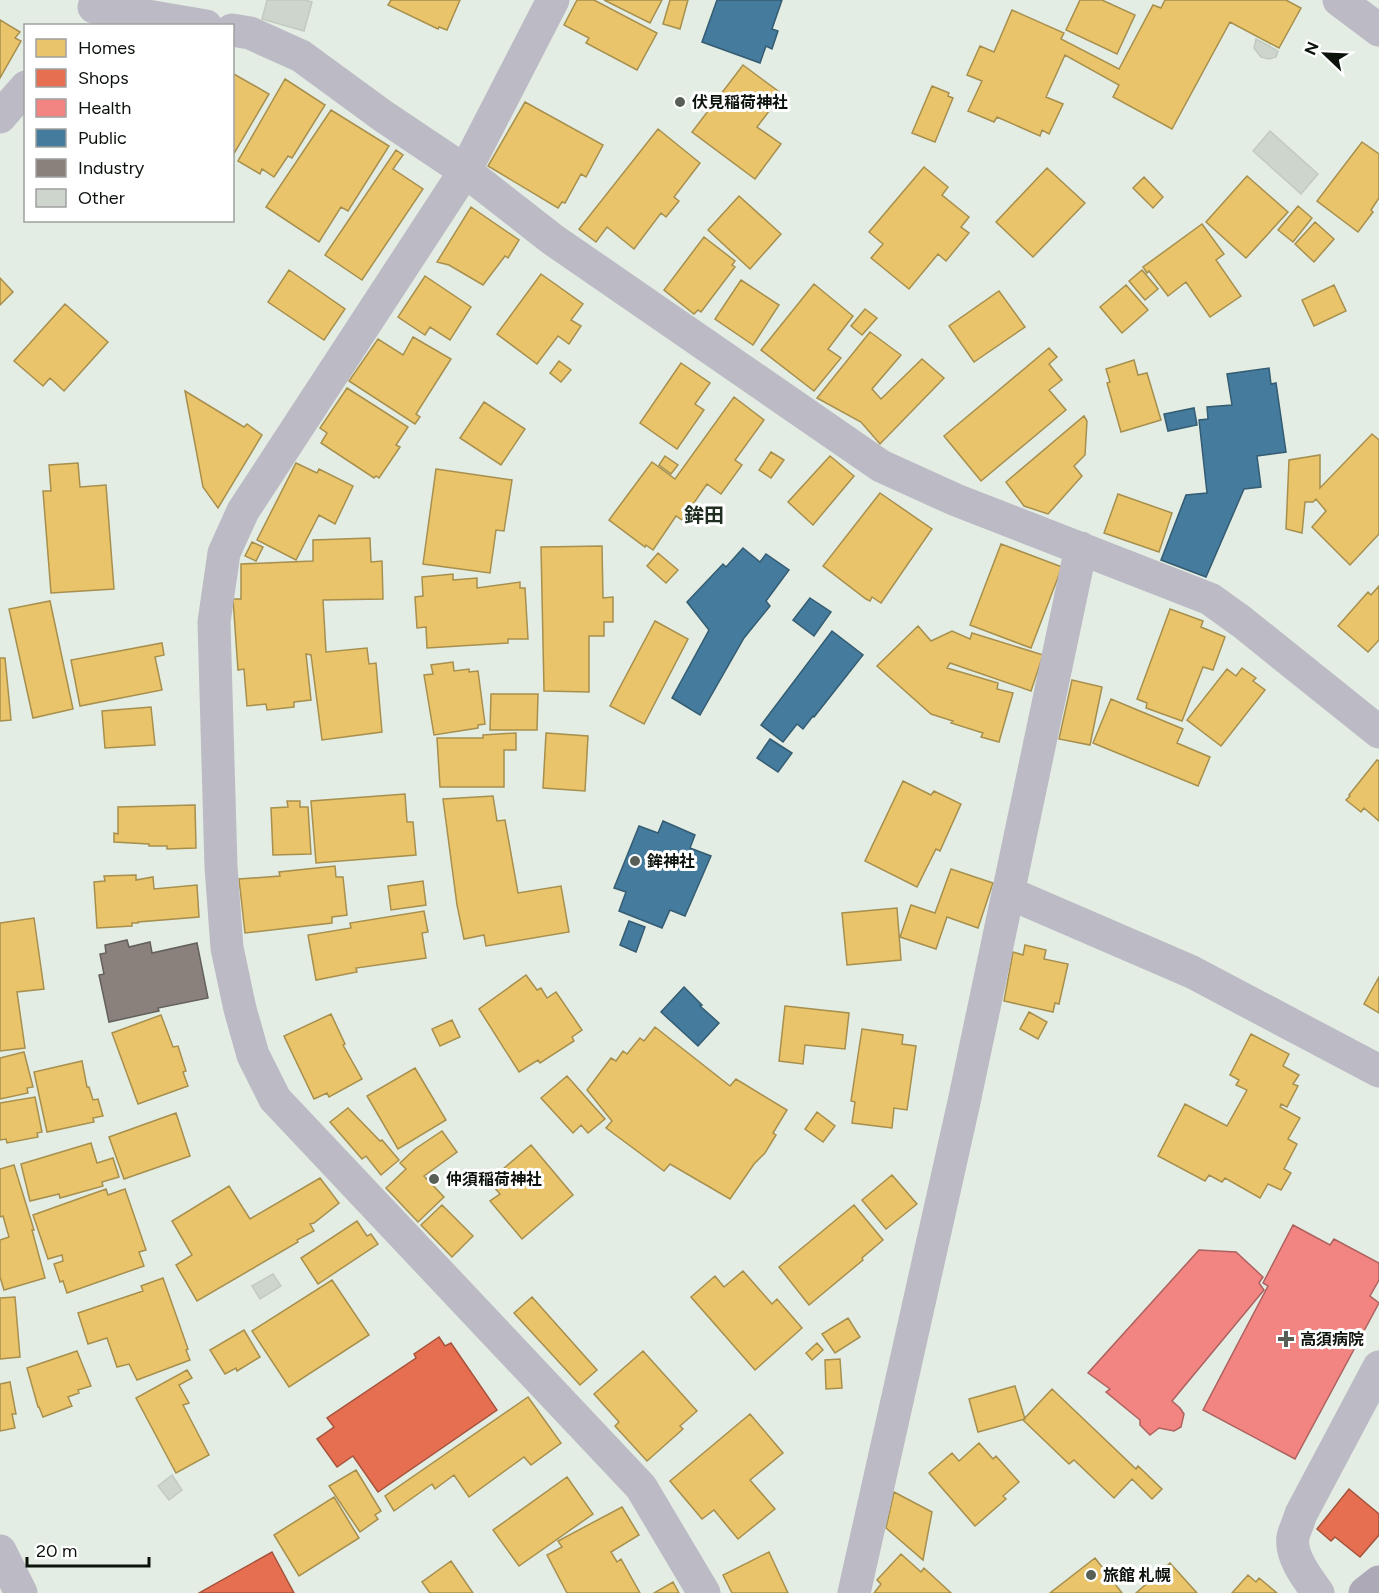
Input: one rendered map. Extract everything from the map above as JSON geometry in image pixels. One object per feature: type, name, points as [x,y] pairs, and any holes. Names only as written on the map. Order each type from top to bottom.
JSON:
[{"type":"main road","points":[[1365,1593],[1379,1582]]},
{"type":"street","points":[[553,0],[465,171],[243,511],[224,553],[214,622],[220,867],[228,948],[240,1009],[254,1055],[275,1099],[641,1487],[704,1593]]},
{"type":"street","points":[[1338,0],[1379,30]]},
{"type":"street","points":[[90,11],[191,24]]},
{"type":"street","points":[[234,30],[250,33],[302,56],[465,171],[552,239],[881,466],[956,500],[1210,599],[1379,732]]},
{"type":"street","points":[[0,117],[24,89]]},
{"type":"street","points":[[854,1593],[962,1113],[1081,548]]},
{"type":"street","points":[[1008,892],[1192,972],[1379,1071]]},
{"type":"street","points":[[1318,1593],[1306,1577],[1296,1556],[1293,1539],[1301,1514],[1379,1366]]},
{"type":"street","points":[[0,1551],[21,1593]]},
{"type":"building: Homes","points":[[391,0],[460,0],[447,30],[439,27],[438,29],[388,5]]},
{"type":"building: Homes","points":[[577,0],[594,0],[657,33],[637,70],[586,43],[589,38],[564,25]]},
{"type":"building: Homes","points":[[604,0],[662,0],[650,23]]},
{"type":"building: Homes","points":[[670,0],[688,0],[680,29],[663,24]]},
{"type":"building: Homes","points":[[1080,0],[1102,0],[1135,15],[1117,54],[1066,30]]},
{"type":"building: Homes","points":[[1165,0],[1286,0],[1301,8],[1279,48],[1230,22],[1172,129],[1113,97],[1119,85],[1065,55],[1046,97],[1063,104],[1049,134],[1042,130],[1040,136],[997,117],[994,122],[968,111],[982,81],[967,75],[980,46],[994,52],[1012,10],[1064,33],[1061,39],[1119,69],[1153,5],[1161,8]]},
{"type":"building: Homes","points":[[0,20],[20,32],[15,38],[21,41],[0,78]]},
{"type":"building: Homes","points":[[743,65],[782,94],[757,127],[781,144],[755,179],[692,132]]},
{"type":"building: Homes","points":[[234,74],[269,94],[234,154]]},
{"type":"building: Homes","points":[[285,79],[325,105],[292,158],[288,156],[274,177],[262,169],[260,174],[238,161]]},
{"type":"building: Homes","points":[[932,86],[949,93],[948,96],[953,98],[935,142],[912,133]]},
{"type":"building: Homes","points":[[525,102],[603,145],[586,177],[581,174],[565,203],[562,202],[558,208],[488,166]]},
{"type":"building: Homes","points":[[331,110],[389,146],[348,211],[341,207],[319,242],[266,207]]},
{"type":"building: Homes","points":[[658,129],[700,163],[674,197],[679,201],[666,217],[661,213],[634,249],[607,227],[596,242],[579,229]]},
{"type":"building: Homes","points":[[1362,142],[1379,154],[1379,198],[1371,210],[1373,212],[1358,232],[1317,201]]},
{"type":"building: Homes","points":[[396,150],[403,155],[393,169],[423,189],[362,280],[325,255]]},
{"type":"building: Homes","points":[[924,167],[948,187],[942,195],[969,217],[961,227],[969,233],[946,261],[938,254],[909,289],[871,258],[883,244],[869,232]]},
{"type":"building: Homes","points":[[1047,168],[1085,203],[1033,257],[996,222]]},
{"type":"building: Homes","points":[[1247,176],[1288,212],[1246,258],[1206,222]]},
{"type":"building: Homes","points":[[1144,177],[1163,197],[1153,208],[1133,188]]},
{"type":"building: Homes","points":[[739,196],[781,234],[750,269],[708,230]]},
{"type":"building: Homes","points":[[1298,206],[1312,218],[1293,242],[1278,230]]},
{"type":"building: Homes","points":[[471,207],[519,240],[508,258],[505,256],[483,285],[449,265],[437,262]]},
{"type":"building: Homes","points":[[1315,222],[1334,239],[1314,262],[1295,244]]},
{"type":"building: Homes","points":[[1202,224],[1224,254],[1216,260],[1241,296],[1210,317],[1186,282],[1168,296],[1149,271],[1147,273],[1143,267]]},
{"type":"building: Homes","points":[[704,237],[735,261],[732,265],[735,267],[701,312],[698,310],[694,314],[664,290]]},
{"type":"building: Homes","points":[[289,270],[345,309],[324,340],[268,302]]},
{"type":"building: Homes","points":[[1142,270],[1158,289],[1145,300],[1129,281]]},
{"type":"building: Homes","points":[[541,274],[583,304],[571,320],[581,326],[569,344],[558,336],[537,364],[497,334]]},
{"type":"building: Homes","points":[[425,276],[471,307],[450,340],[430,327],[425,335],[398,317]]},
{"type":"building: Homes","points":[[0,278],[13,292],[0,305]]},
{"type":"building: Homes","points":[[741,280],[779,305],[753,345],[715,319]]},
{"type":"building: Homes","points":[[814,284],[853,316],[828,349],[841,358],[814,391],[761,350]]},
{"type":"building: Homes","points":[[1126,285],[1148,310],[1122,333],[1100,307]]},
{"type":"building: Homes","points":[[1334,285],[1346,311],[1314,326],[1302,300]]},
{"type":"building: Homes","points":[[999,291],[1025,327],[974,362],[949,326]]},
{"type":"building: Homes","points":[[65,304],[108,342],[64,391],[50,378],[43,386],[14,361]]},
{"type":"building: Homes","points":[[865,309],[877,318],[862,335],[851,326]]},
{"type":"building: Homes","points":[[870,332],[901,355],[872,389],[881,399],[922,359],[944,378],[880,444],[861,422],[817,398]]},
{"type":"building: Homes","points":[[413,337],[451,359],[416,414],[420,417],[415,424],[349,381],[378,339],[403,355]]},
{"type":"building: Homes","points":[[1049,348],[1057,357],[1049,364],[1062,380],[1049,390],[1066,410],[981,481],[944,436]]},
{"type":"building: Homes","points":[[1134,360],[1138,375],[1147,373],[1161,420],[1121,432],[1107,383],[1110,382],[1106,369]]},
{"type":"building: Homes","points":[[559,361],[571,370],[561,382],[550,373]]},
{"type":"building: Homes","points":[[681,363],[710,383],[695,404],[704,410],[677,449],[640,423]]},
{"type":"building: Homes","points":[[347,388],[408,427],[396,445],[400,447],[379,478],[376,476],[374,478],[321,443],[327,433],[320,428]]},
{"type":"building: Homes","points":[[185,391],[244,427],[247,424],[262,435],[218,508],[203,487]]},
{"type":"building: Homes","points":[[734,397],[764,420],[735,460],[742,465],[721,494],[707,484],[682,520],[676,516],[653,550],[646,545],[645,547],[609,520],[652,462],[675,479]]},
{"type":"building: Homes","points":[[484,402],[525,429],[501,465],[460,438]]},
{"type":"building: Homes","points":[[1084,416],[1087,421],[1085,455],[1074,466],[1082,476],[1048,514],[1024,506],[1006,482]]},
{"type":"building: Homes","points":[[1372,434],[1379,440],[1379,534],[1350,565],[1312,527],[1326,511],[1316,499],[1313,502],[1305,502],[1302,533],[1286,529],[1289,460],[1320,455],[1320,488]]},
{"type":"building: Homes","points":[[771,452],[784,460],[771,478],[759,470]]},
{"type":"building: Homes","points":[[665,456],[678,465],[671,474],[659,465]]},
{"type":"building: Homes","points":[[830,456],[854,476],[813,525],[788,502]]},
{"type":"building: Homes","points":[[78,463],[80,487],[106,485],[114,589],[51,593],[43,491],[51,491],[49,465]]},
{"type":"building: Homes","points":[[296,463],[317,473],[319,469],[353,486],[335,524],[319,515],[296,560],[257,540]]},
{"type":"building: Homes","points":[[436,469],[512,480],[504,531],[496,530],[490,573],[423,564]]},
{"type":"building: Homes","points":[[880,493],[932,529],[881,603],[872,597],[870,601],[866,599],[823,566]]},
{"type":"building: Homes","points":[[1118,494],[1172,513],[1159,552],[1104,533]]},
{"type":"building: Homes","points":[[370,538],[371,562],[382,561],[383,599],[323,600],[326,652],[367,648],[369,664],[376,663],[382,732],[322,740],[311,655],[306,654],[311,700],[294,702],[294,707],[267,710],[266,704],[247,706],[244,669],[238,670],[233,599],[241,599],[241,564],[313,561],[313,540]]},
{"type":"building: Homes","points":[[252,542],[263,547],[256,561],[245,556]]},
{"type":"building: Homes","points":[[1001,544],[1062,567],[1031,648],[970,625]]},
{"type":"building: Homes","points":[[602,546],[603,598],[613,597],[613,622],[604,622],[604,636],[589,636],[589,692],[544,691],[541,547]]},
{"type":"building: Homes","points":[[658,553],[678,570],[666,583],[647,566]]},
{"type":"building: Homes","points":[[453,574],[453,580],[477,578],[477,588],[520,582],[520,588],[525,588],[528,639],[508,639],[508,643],[427,648],[426,627],[417,628],[415,597],[423,596],[422,577]]},
{"type":"building: Homes","points":[[1379,586],[1379,640],[1368,652],[1338,626],[1368,592],[1371,595]]},
{"type":"building: Homes","points":[[50,601],[73,709],[33,718],[9,609]]},
{"type":"building: Homes","points":[[1170,609],[1203,621],[1201,627],[1225,637],[1213,670],[1203,667],[1182,721],[1146,708],[1147,703],[1137,699]]},
{"type":"building: Homes","points":[[655,621],[688,639],[644,724],[610,706]]},
{"type":"building: Homes","points":[[918,626],[931,641],[952,631],[970,639],[972,633],[1043,655],[1031,691],[950,663],[947,668],[998,683],[997,689],[1013,693],[999,742],[981,737],[983,733],[931,714],[877,666]]},
{"type":"building: Homes","points":[[162,643],[164,655],[155,657],[162,690],[80,706],[71,660]]},
{"type":"building: Homes","points":[[0,658],[5,658],[11,720],[0,721]]},
{"type":"building: Homes","points":[[453,662],[454,671],[469,669],[469,672],[478,671],[485,724],[478,725],[478,728],[434,735],[424,675],[433,674],[431,665]]},
{"type":"building: Homes","points":[[1242,668],[1256,678],[1253,681],[1265,690],[1221,746],[1187,720],[1227,669],[1236,676]]},
{"type":"building: Homes","points":[[1072,680],[1102,687],[1090,745],[1059,739]]},
{"type":"building: Homes","points":[[491,694],[538,694],[537,730],[490,730]]},
{"type":"building: Homes","points":[[1111,699],[1183,729],[1177,743],[1210,757],[1198,786],[1093,743]]},
{"type":"building: Homes","points":[[151,707],[155,745],[105,748],[102,711]]},
{"type":"building: Homes","points":[[516,733],[516,750],[504,750],[504,787],[440,787],[437,738],[483,738],[483,735]]},
{"type":"building: Homes","points":[[546,733],[588,736],[585,791],[543,788]]},
{"type":"building: Homes","points":[[1377,760],[1379,761],[1379,821],[1364,808],[1361,812],[1346,800]]},
{"type":"building: Homes","points":[[903,781],[931,795],[934,791],[961,804],[940,851],[936,849],[917,887],[865,861]]},
{"type":"building: Homes","points":[[405,794],[407,822],[413,822],[416,855],[316,863],[311,801]]},
{"type":"building: Homes","points":[[493,796],[497,821],[505,820],[518,893],[561,886],[569,932],[486,946],[484,935],[464,939],[457,905],[443,799]]},
{"type":"building: Homes","points":[[287,801],[300,801],[300,807],[308,807],[311,854],[273,855],[271,808],[288,807]]},
{"type":"building: Homes","points":[[195,805],[196,848],[167,849],[167,846],[114,842],[114,833],[118,834],[118,807]]},
{"type":"building: Homes","points":[[335,866],[336,877],[343,877],[347,915],[332,917],[332,923],[245,933],[239,879],[280,876],[279,872]]},
{"type":"building: Homes","points":[[951,869],[993,883],[978,928],[947,917],[936,949],[900,937],[911,905],[935,913]]},
{"type":"building: Homes","points":[[136,875],[136,880],[153,877],[154,889],[197,885],[199,917],[97,928],[94,882],[105,881],[104,876]]},
{"type":"building: Homes","points":[[423,881],[426,905],[391,910],[388,886]]},
{"type":"building: Homes","points":[[897,908],[901,960],[847,965],[842,913]]},
{"type":"building: Homes","points":[[424,911],[428,932],[422,933],[426,958],[356,968],[357,972],[316,980],[308,935],[351,928],[350,923]]},
{"type":"building: Homes","points":[[34,918],[44,989],[17,992],[25,1048],[0,1051],[0,923]]},
{"type":"building: Homes","points":[[1025,945],[1046,950],[1044,959],[1068,964],[1059,1004],[1055,1003],[1053,1012],[1004,1001],[1013,952],[1023,955]]},
{"type":"building: Homes","points":[[526,975],[537,990],[541,988],[547,998],[556,992],[582,1030],[572,1037],[574,1041],[540,1063],[538,1060],[519,1072],[479,1009]]},
{"type":"building: Homes","points":[[1379,977],[1379,1013],[1364,1004]]},
{"type":"building: Homes","points":[[785,1006],[849,1013],[845,1049],[805,1045],[803,1064],[779,1061]]},
{"type":"building: Homes","points":[[1029,1012],[1047,1022],[1038,1039],[1020,1029]]},
{"type":"building: Homes","points":[[331,1014],[345,1044],[343,1045],[362,1079],[329,1097],[327,1093],[314,1099],[284,1036]]},
{"type":"building: Homes","points":[[161,1015],[173,1047],[178,1046],[188,1086],[138,1104],[112,1033]]},
{"type":"building: Homes","points":[[452,1020],[460,1037],[440,1046],[432,1029]]},
{"type":"building: Homes","points":[[655,1027],[730,1086],[736,1079],[787,1110],[773,1133],[776,1135],[765,1153],[754,1164],[730,1199],[670,1164],[664,1171],[606,1128],[612,1121],[587,1090],[611,1058],[616,1061],[623,1051],[627,1054],[640,1038],[644,1041]]},
{"type":"building: Homes","points":[[862,1029],[903,1035],[902,1044],[916,1046],[907,1110],[894,1108],[892,1128],[852,1123],[855,1102],[851,1101]]},
{"type":"building: Homes","points":[[1251,1034],[1289,1054],[1283,1066],[1299,1075],[1293,1084],[1298,1086],[1287,1107],[1281,1104],[1280,1107],[1300,1118],[1288,1139],[1297,1144],[1284,1169],[1291,1173],[1281,1190],[1268,1184],[1260,1198],[1225,1178],[1222,1182],[1209,1175],[1205,1181],[1158,1156],[1185,1104],[1227,1126],[1247,1090],[1236,1085],[1239,1080],[1230,1075]]},
{"type":"building: Homes","points":[[24,1052],[33,1087],[27,1088],[28,1093],[0,1099],[0,1058]]},
{"type":"building: Homes","points":[[82,1061],[87,1087],[89,1087],[93,1100],[98,1099],[103,1116],[93,1118],[94,1122],[47,1132],[34,1072]]},
{"type":"building: Homes","points":[[415,1068],[446,1120],[398,1149],[367,1096]]},
{"type":"building: Homes","points":[[567,1076],[605,1119],[588,1133],[581,1125],[573,1133],[541,1098]]},
{"type":"building: Homes","points":[[35,1097],[42,1132],[37,1133],[38,1137],[7,1143],[6,1139],[0,1140],[0,1103]]},
{"type":"building: Homes","points":[[348,1108],[380,1141],[382,1140],[399,1160],[381,1175],[366,1156],[362,1159],[330,1122]]},
{"type":"building: Homes","points":[[817,1112],[835,1126],[823,1142],[805,1129]]},
{"type":"building: Homes","points":[[176,1113],[190,1156],[124,1179],[109,1137]]},
{"type":"building: Homes","points":[[442,1131],[457,1152],[424,1176],[444,1197],[418,1222],[386,1188],[406,1169],[400,1163],[415,1149]]},
{"type":"building: Homes","points":[[91,1143],[97,1163],[113,1158],[119,1177],[102,1182],[103,1186],[60,1198],[59,1194],[30,1201],[21,1164]]},
{"type":"building: Homes","points":[[531,1145],[573,1195],[522,1239],[490,1201],[500,1194],[489,1181]]},
{"type":"building: Homes","points":[[14,1165],[34,1230],[32,1230],[45,1278],[4,1290],[0,1277],[0,1240],[9,1237],[3,1216],[0,1217],[0,1169]]},
{"type":"building: Homes","points":[[892,1175],[917,1204],[886,1229],[862,1200]]},
{"type":"building: Homes","points":[[320,1178],[339,1203],[310,1224],[314,1231],[197,1301],[176,1265],[192,1255],[172,1221],[229,1186],[250,1219]]},
{"type":"building: Homes","points":[[106,1189],[108,1195],[125,1189],[146,1250],[139,1252],[144,1266],[67,1293],[63,1281],[60,1282],[54,1264],[63,1261],[62,1255],[48,1259],[33,1215]]},
{"type":"building: Homes","points":[[442,1205],[473,1236],[452,1257],[421,1225]]},
{"type":"building: Homes","points":[[854,1205],[883,1240],[862,1258],[863,1260],[809,1305],[779,1267]]},
{"type":"building: Homes","points":[[357,1221],[367,1236],[371,1234],[378,1244],[318,1284],[301,1258]]},
{"type":"building: Homes","points":[[743,1271],[772,1304],[777,1299],[802,1328],[755,1370],[691,1297],[715,1276],[724,1287]]},
{"type":"building: Homes","points":[[163,1278],[190,1360],[137,1380],[129,1364],[117,1367],[107,1338],[88,1344],[78,1313],[143,1291],[141,1286]]},
{"type":"building: Homes","points":[[332,1280],[369,1335],[289,1387],[252,1331]]},
{"type":"building: Homes","points":[[15,1297],[20,1357],[0,1359],[0,1298]]},
{"type":"building: Homes","points":[[532,1297],[597,1370],[580,1385],[514,1313]]},
{"type":"building: Homes","points":[[848,1318],[860,1337],[835,1353],[822,1334]]},
{"type":"building: Homes","points":[[244,1330],[260,1357],[237,1371],[236,1368],[225,1374],[210,1350]]},
{"type":"building: Homes","points":[[817,1343],[823,1350],[812,1360],[806,1353]]},
{"type":"building: Homes","points":[[77,1351],[91,1386],[78,1390],[79,1393],[68,1397],[72,1406],[43,1417],[27,1368]]},
{"type":"building: Homes","points":[[643,1351],[697,1411],[680,1426],[683,1429],[647,1461],[615,1426],[619,1422],[594,1394]]},
{"type":"building: Homes","points":[[840,1359],[842,1388],[826,1389],[825,1360]]},
{"type":"building: Homes","points":[[187,1370],[192,1378],[179,1385],[189,1403],[183,1405],[209,1455],[176,1473],[136,1398]]},
{"type":"building: Homes","points":[[10,1382],[16,1414],[12,1414],[15,1428],[0,1431],[0,1384]]},
{"type":"building: Homes","points":[[1015,1386],[1025,1419],[978,1432],[969,1399]]},
{"type":"building: Homes","points":[[1052,1389],[1136,1469],[1138,1466],[1162,1489],[1152,1499],[1132,1479],[1114,1498],[1074,1460],[1069,1464],[1023,1420]]},
{"type":"building: Homes","points":[[528,1397],[561,1443],[531,1465],[524,1457],[469,1497],[454,1475],[435,1489],[432,1484],[394,1511],[385,1496]]},
{"type":"building: Homes","points":[[750,1414],[783,1453],[750,1480],[775,1509],[738,1539],[714,1510],[702,1519],[670,1481]]},
{"type":"building: Homes","points":[[979,1443],[993,1459],[996,1456],[1019,1482],[1003,1496],[1006,1499],[975,1526],[929,1473],[952,1453],[959,1461]]},
{"type":"building: Homes","points":[[356,1470],[381,1511],[375,1515],[378,1519],[360,1532],[329,1486]]},
{"type":"building: Homes","points":[[567,1477],[593,1514],[519,1566],[493,1530]]},
{"type":"building: Homes","points":[[894,1492],[932,1512],[923,1560],[886,1528]]},
{"type":"building: Homes","points":[[334,1497],[359,1538],[299,1576],[274,1535]]},
{"type":"building: Homes","points":[[622,1507],[639,1535],[611,1552],[617,1562],[621,1559],[640,1593],[567,1593],[547,1555],[562,1547],[558,1541]]},
{"type":"building: Homes","points":[[769,1552],[788,1593],[732,1593],[723,1575]]},
{"type":"building: Homes","points":[[901,1554],[921,1572],[924,1568],[951,1593],[874,1593],[881,1584],[877,1580]]},
{"type":"building: Homes","name":"旅館 札幌","points":[[1095,1558],[1122,1593],[1050,1593]]},
{"type":"building: Homes","points":[[451,1561],[473,1593],[430,1593],[422,1582]]},
{"type":"building: Homes","points":[[1170,1563],[1197,1593],[1136,1593]]},
{"type":"building: Homes","points":[[1248,1575],[1256,1582],[1259,1578],[1277,1593],[1232,1593]]},
{"type":"building: Homes","points":[[673,1582],[679,1593],[654,1593]]},
{"type":"building: Shops","points":[[439,1337],[445,1346],[451,1343],[497,1410],[378,1492],[353,1456],[337,1467],[317,1439],[334,1427],[327,1418],[416,1358],[414,1354]]},
{"type":"building: Shops","points":[[1349,1489],[1379,1514],[1379,1535],[1360,1557],[1335,1537],[1331,1541],[1317,1529]]},
{"type":"building: Shops","points":[[272,1552],[294,1593],[199,1593]]},
{"type":"building: Health","points":[[1293,1225],[1330,1245],[1334,1239],[1379,1263],[1379,1280],[1370,1296],[1379,1303],[1295,1459],[1203,1410],[1268,1286],[1263,1283]]},
{"type":"building: Health","points":[[1199,1250],[1236,1252],[1263,1277],[1259,1283],[1264,1290],[1172,1401],[1184,1414],[1181,1427],[1174,1431],[1159,1428],[1150,1435],[1140,1425],[1140,1420],[1106,1392],[1110,1389],[1088,1373]]},
{"type":"building: Public","points":[[717,0],[782,0],[772,29],[778,31],[772,49],[766,46],[760,63],[702,42]]},
{"type":"building: Public","points":[[1269,368],[1271,384],[1276,383],[1286,452],[1257,456],[1261,487],[1244,489],[1206,577],[1161,560],[1186,495],[1207,493],[1199,420],[1208,419],[1207,407],[1232,405],[1227,374]]},
{"type":"building: Public","points":[[1194,408],[1197,425],[1168,431],[1164,414]]},
{"type":"building: Public","points":[[743,548],[760,562],[766,554],[789,570],[766,601],[770,606],[744,638],[700,715],[672,698],[709,630],[687,602],[723,564],[726,567]]},
{"type":"building: Public","points":[[810,598],[831,612],[814,636],[793,620]]},
{"type":"building: Public","points":[[832,631],[863,655],[803,729],[797,724],[783,742],[761,725]]},
{"type":"building: Public","points":[[770,739],[792,753],[778,772],[757,758]]},
{"type":"building: Public","points":[[663,821],[695,835],[690,848],[711,856],[685,916],[670,910],[662,928],[619,911],[626,892],[614,888],[639,826],[658,833]]},
{"type":"building: Public","points":[[629,921],[645,927],[636,952],[620,945]]},
{"type":"building: Public","points":[[684,987],[719,1023],[698,1046],[661,1012]]},
{"type":"building: Industry","points":[[127,940],[129,947],[150,942],[152,953],[197,943],[208,998],[158,1008],[159,1011],[109,1022],[99,975],[104,974],[100,954],[106,953],[105,945]]},
{"type":"building: Other","points":[[267,0],[312,2],[304,31],[262,19]]},
{"type":"building: Other","points":[[1256,39],[1278,51],[1276,57],[1269,59],[1261,57],[1254,48]]},
{"type":"building: Other","points":[[1270,131],[1318,174],[1301,194],[1253,151]]},
{"type":"building: Other","points":[[273,1274],[281,1286],[260,1299],[252,1286]]},
{"type":"building: Other","points":[[172,1475],[182,1490],[169,1500],[158,1486]]},
{"type":"place","name":"伏見稲荷神社","points":[[680,102]]},
{"type":"place","name":"鉾神社","points":[[635,861]]},
{"type":"place","name":"仲須稲荷神社","points":[[434,1179]]},
{"type":"place","name":"高須病院","points":[[1286,1339]]},
{"type":"place","name":"旅館 札幌","points":[[1091,1575]]},
{"type":"district","name":"鉾田","points":[[704,515]]}]
